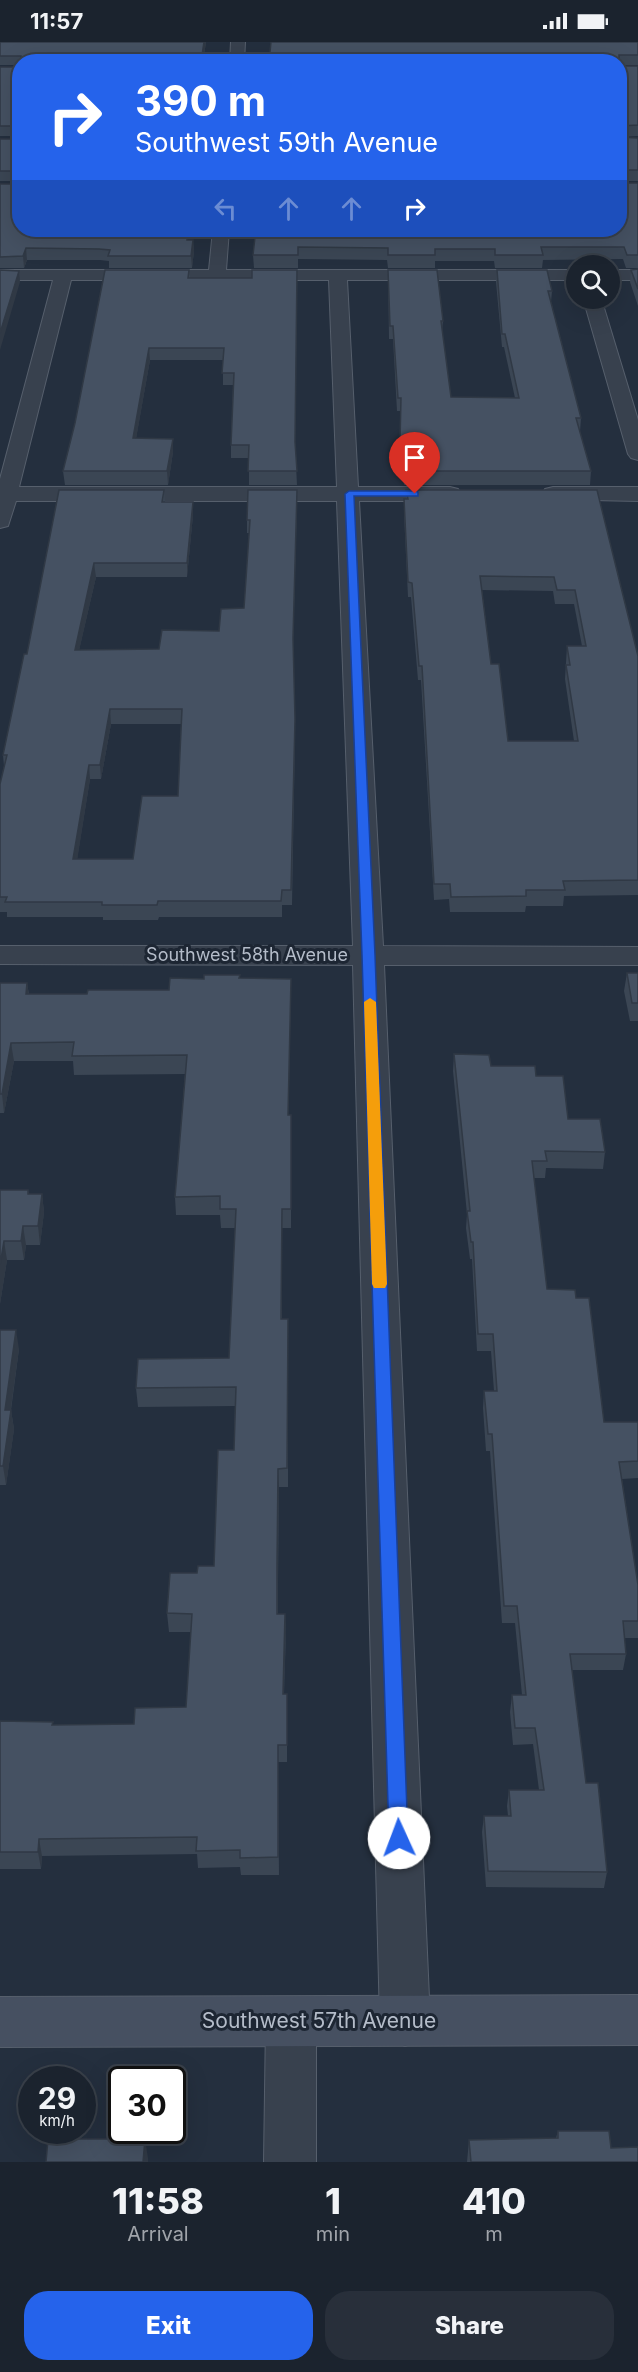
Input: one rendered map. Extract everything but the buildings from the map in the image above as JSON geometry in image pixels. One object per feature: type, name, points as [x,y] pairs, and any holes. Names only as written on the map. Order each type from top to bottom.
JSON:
[{"type":"main road","name":"Southwest 57th Avenue","points":[[0,2022],[638,2020]]},
{"type":"street","points":[[217,275],[220,237]]},
{"type":"street","points":[[0,275],[566,275]]},
{"type":"street","points":[[0,521],[63,275]]},
{"type":"street","points":[[338,275],[368,955],[405,2021]]},
{"type":"street","points":[[620,275],[638,275]]},
{"type":"street","points":[[595,309],[638,454]]},
{"type":"street","points":[[7,494],[476,494]]},
{"type":"street","points":[[534,494],[638,494]]},
{"type":"street","name":"Southwest 58th Avenue","points":[[0,955],[638,956]]},
{"type":"street","points":[[290,2162],[291,2022]]},
{"type":"slow traffic","points":[[370,1002],[380,1284]]},
{"type":"route","points":[[399,1838],[368,955],[349,494],[415,494]]}]
